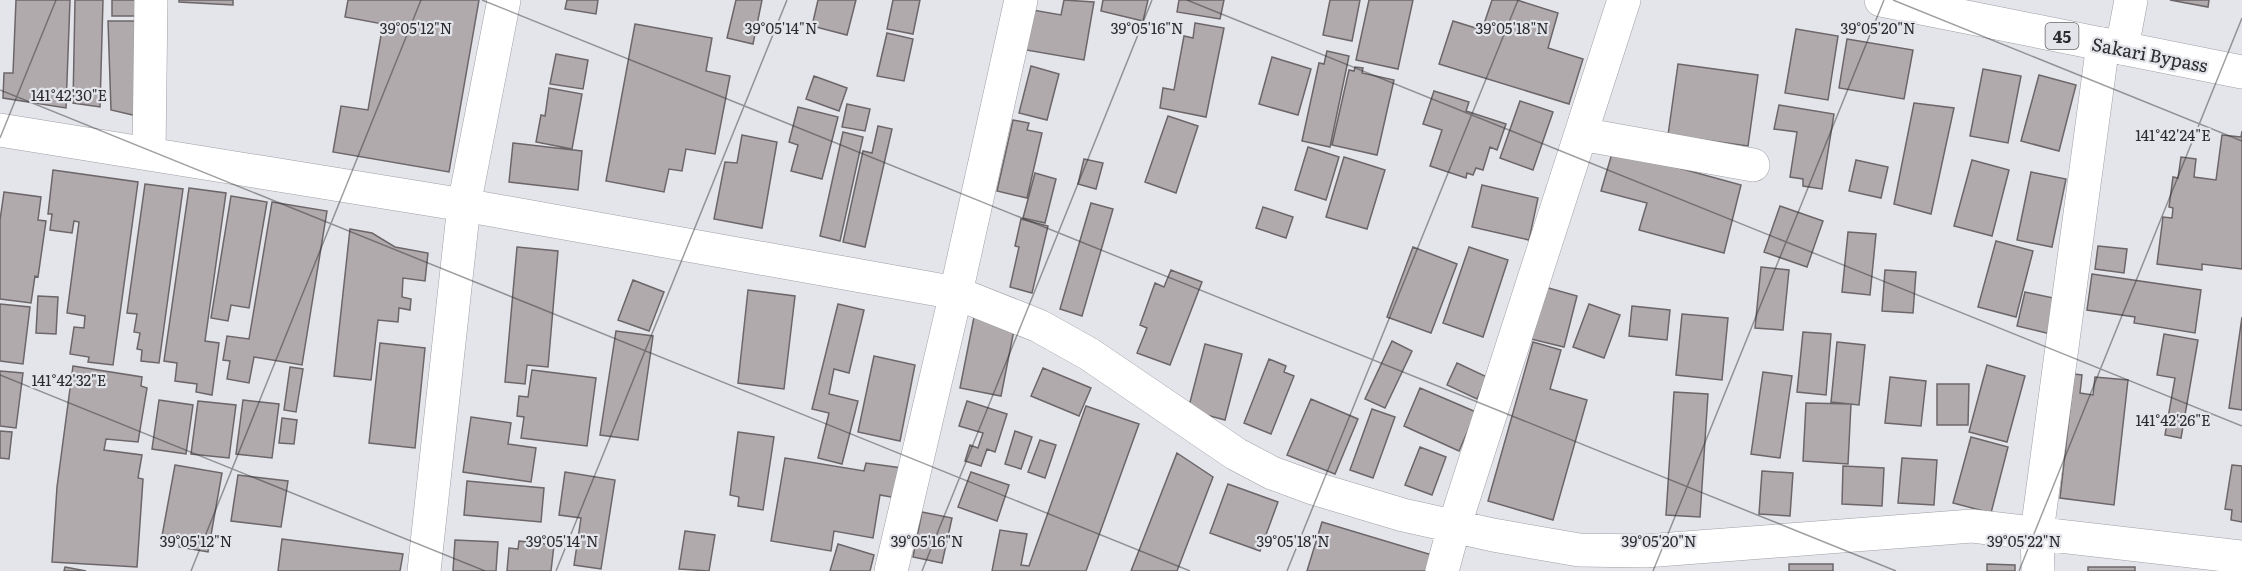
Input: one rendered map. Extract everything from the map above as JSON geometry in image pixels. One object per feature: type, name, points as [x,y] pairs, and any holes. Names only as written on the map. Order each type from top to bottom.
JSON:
[{"type":"main road","points":[[149,153],[151,0]]},
{"type":"main road","points":[[424,571],[464,204],[504,0]]},
{"type":"main road","points":[[891,571],[1021,0]]},
{"type":"main road","points":[[1442,571],[1454,527],[1624,0]]},
{"type":"main road","name":"Sakari Bypass","points":[[1881,0],[2242,72]]},
{"type":"main road","points":[[2038,571],[2037,532],[2112,46],[2131,0]]},
{"type":"main road","points":[[0,130],[464,204],[956,293],[1039,326],[1089,354],[1236,454],[1272,473],[1403,515],[1454,527],[1579,550],[1645,551],[1972,526],[2242,557]]},
{"type":"main road","points":[[1581,134],[1753,165]]},
{"type":"building","points":[[16,0],[70,0],[66,108],[3,98],[4,73],[13,73]]},
{"type":"building","points":[[75,0],[103,0],[100,107],[73,103]]},
{"type":"building","points":[[112,0],[140,0],[140,16],[112,16]]},
{"type":"building","points":[[179,0],[233,0],[233,5],[179,2]]},
{"type":"building","points":[[348,0],[479,0],[449,172],[333,152],[341,106],[368,110],[383,24],[345,17]]},
{"type":"building","points":[[567,0],[598,0],[596,14],[565,9]]},
{"type":"building","points":[[736,0],[762,0],[753,44],[727,38]]},
{"type":"building","points":[[818,0],[856,0],[847,35],[812,26]]},
{"type":"building","points":[[893,0],[920,0],[913,34],[887,29]]},
{"type":"building","points":[[1064,0],[1094,2],[1084,60],[1026,50],[1033,10],[1061,15]]},
{"type":"building","points":[[1103,0],[1148,0],[1143,21],[1101,11]]},
{"type":"building","points":[[1179,0],[1224,0],[1220,19],[1177,12]]},
{"type":"building","points":[[1330,0],[1360,0],[1352,41],[1323,35]]},
{"type":"building","points":[[1369,0],[1413,0],[1398,69],[1356,60]]},
{"type":"building","points":[[1492,0],[1517,0],[1558,13],[1548,48],[1583,59],[1569,104],[1439,64],[1453,21],[1482,30]]},
{"type":"building","points":[[2170,0],[2209,0],[2208,7]]},
{"type":"building","points":[[108,21],[139,21],[137,116],[111,110]]},
{"type":"building","points":[[1195,23],[1224,28],[1206,117],[1160,108],[1163,88],[1174,90],[1184,36],[1193,38]]},
{"type":"building","points":[[635,24],[712,38],[706,71],[730,76],[715,154],[686,149],[682,171],[669,169],[664,192],[606,181]]},
{"type":"building","points":[[1796,29],[1838,36],[1828,100],[1785,93]]},
{"type":"building","points":[[887,33],[913,39],[904,81],[877,76]]},
{"type":"building","points":[[1847,39],[1913,50],[1904,99],[1839,88]]},
{"type":"building","points":[[1327,51],[1349,56],[1330,147],[1302,141],[1319,63],[1324,64]]},
{"type":"building","points":[[556,54],[588,60],[583,89],[550,84]]},
{"type":"building","points":[[1272,57],[1311,69],[1298,115],[1259,104]]},
{"type":"building","points":[[1678,64],[1758,75],[1748,146],[1668,135]]},
{"type":"building","points":[[1031,66],[1059,74],[1047,120],[1019,113]]},
{"type":"building","points":[[1355,67],[1363,68],[1362,73],[1394,80],[1377,155],[1332,145],[1349,70],[1354,71]]},
{"type":"building","points":[[1983,69],[2021,76],[2008,143],[1970,136]]},
{"type":"building","points":[[2039,75],[2076,85],[2059,151],[2021,141]]},
{"type":"building","points":[[814,76],[847,88],[839,111],[806,99]]},
{"type":"building","points":[[549,88],[582,94],[572,149],[536,142],[541,115],[545,116]]},
{"type":"building","points":[[1434,91],[1469,102],[1466,111],[1506,124],[1497,150],[1490,147],[1483,170],[1476,168],[1473,175],[1467,173],[1466,178],[1430,166],[1442,130],[1423,124]]},
{"type":"building","points":[[1520,101],[1553,112],[1533,170],[1500,158]]},
{"type":"building","points":[[1914,103],[1954,108],[1931,214],[1894,204]]},
{"type":"building","points":[[847,104],[870,109],[865,131],[842,127]]},
{"type":"building","points":[[1779,105],[1834,114],[1822,189],[1803,186],[1803,179],[1790,177],[1797,132],[1774,129]]},
{"type":"building","points":[[798,107],[838,117],[822,179],[791,171],[798,145],[789,142]]},
{"type":"building","points":[[1168,116],[1198,126],[1176,193],[1145,182]]},
{"type":"building","points":[[1013,120],[1029,123],[1027,130],[1042,133],[1027,198],[997,191]]},
{"type":"building","points":[[878,126],[892,129],[865,247],[843,242],[863,151],[872,153]]},
{"type":"building","points":[[2242,131],[2242,269],[2202,264],[2202,270],[2157,264],[2163,217],[2172,218],[2173,208],[2169,207],[2173,177],[2178,178],[2181,157],[2196,159],[2194,177],[2216,180],[2222,135],[2241,137]]},
{"type":"building","points":[[843,132],[863,137],[840,241],[820,236]]},
{"type":"building","points":[[742,135],[777,142],[762,228],[714,219],[725,162],[737,163]]},
{"type":"building","points":[[513,143],[582,151],[578,190],[509,182]]},
{"type":"building","points":[[1308,147],[1339,157],[1326,200],[1295,190]]},
{"type":"building","points":[[1613,150],[1741,185],[1724,253],[1639,230],[1647,203],[1601,191]]},
{"type":"building","points":[[1344,157],[1385,170],[1367,229],[1326,217]]},
{"type":"building","points":[[1084,159],[1103,163],[1096,189],[1078,184]]},
{"type":"building","points":[[1856,160],[1888,167],[1881,198],[1849,191]]},
{"type":"building","points":[[1972,160],[2009,170],[1992,236],[1954,226]]},
{"type":"building","points":[[53,170],[138,182],[113,365],[88,362],[89,357],[70,354],[74,327],[84,328],[85,316],[67,313],[79,222],[74,221],[72,233],[50,230],[52,214],[48,214]]},
{"type":"building","points":[[2031,172],[2066,179],[2052,247],[2017,240]]},
{"type":"building","points":[[1035,173],[1056,179],[1045,223],[1023,218]]},
{"type":"building","points":[[145,184],[183,189],[159,363],[141,361],[142,350],[137,349],[140,333],[134,332],[137,314],[127,313]]},
{"type":"building","points":[[1482,185],[1538,198],[1529,240],[1472,227]]},
{"type":"building","points":[[189,188],[226,193],[205,341],[219,343],[212,395],[196,392],[197,384],[175,381],[177,363],[164,361]]},
{"type":"building","points":[[4,192],[41,197],[38,220],[46,221],[38,277],[35,276],[31,303],[0,299],[0,220]]},
{"type":"building","points":[[231,196],[267,202],[249,308],[231,305],[228,321],[211,318]]},
{"type":"building","points":[[272,202],[327,211],[302,365],[254,357],[249,383],[227,379],[230,361],[223,360],[227,336],[249,339]]},
{"type":"building","points":[[1091,203],[1113,209],[1082,316],[1060,309]]},
{"type":"building","points":[[1780,206],[1823,221],[1807,267],[1764,252]]},
{"type":"building","points":[[1263,207],[1293,217],[1286,238],[1256,228]]},
{"type":"building","points":[[1021,219],[1048,226],[1032,293],[1010,287],[1019,247],[1015,246]]},
{"type":"building","points":[[350,229],[372,233],[395,247],[428,253],[425,281],[403,278],[402,297],[411,299],[410,310],[399,308],[398,322],[378,320],[371,380],[334,376]]},
{"type":"building","points":[[1848,232],[1876,234],[1870,295],[1842,292]]},
{"type":"building","points":[[1996,241],[2033,251],[2016,317],[1978,307]]},
{"type":"building","points":[[2098,246],[2127,249],[2124,273],[2095,269]]},
{"type":"building","points":[[517,247],[558,251],[548,367],[527,365],[525,384],[505,382]]},
{"type":"building","points":[[1413,247],[1457,264],[1431,333],[1387,317]]},
{"type":"building","points":[[1469,247],[1508,260],[1483,337],[1443,323]]},
{"type":"building","points":[[1761,267],[1789,270],[1783,330],[1755,328]]},
{"type":"building","points":[[1171,270],[1202,282],[1170,365],[1137,353],[1147,328],[1140,325],[1155,283],[1164,287]]},
{"type":"building","points":[[1885,270],[1916,272],[1913,313],[1882,311]]},
{"type":"building","points":[[2092,274],[2201,290],[2195,333],[2134,323],[2135,317],[2087,310]]},
{"type":"building","points":[[633,280],[664,292],[649,331],[618,320]]},
{"type":"building","points":[[1545,287],[1577,296],[1564,347],[1531,339]]},
{"type":"building","points":[[748,290],[795,296],[784,389],[738,383]]},
{"type":"building","points":[[2025,292],[2063,300],[2055,335],[2017,326]]},
{"type":"building","points":[[38,296],[58,297],[56,334],[36,333]]},
{"type":"building","points":[[0,304],[30,307],[23,364],[0,361]]},
{"type":"building","points":[[838,304],[864,310],[849,373],[834,369],[829,394],[858,401],[842,464],[818,458],[829,413],[812,409]]},
{"type":"building","points":[[1589,304],[1620,315],[1604,358],[1573,347]]},
{"type":"building","points":[[1632,306],[1670,310],[1667,340],[1629,336]]},
{"type":"building","points":[[1682,314],[1728,318],[1722,380],[1676,375]]},
{"type":"building","points":[[974,317],[1015,325],[1001,396],[960,388]]},
{"type":"building","points":[[2242,317],[2242,410],[2229,408]]},
{"type":"building","points":[[616,331],[653,336],[638,440],[600,435]]},
{"type":"building","points":[[1803,332],[1831,334],[1826,395],[1797,392]]},
{"type":"building","points":[[2164,334],[2198,340],[2181,438],[2165,435],[2175,378],[2157,375]]},
{"type":"building","points":[[1392,341],[1412,351],[1385,408],[1365,399]]},
{"type":"building","points":[[1533,342],[1561,350],[1550,389],[1587,400],[1553,520],[1488,501]]},
{"type":"building","points":[[1837,342],[1865,345],[1859,405],[1831,402]]},
{"type":"building","points":[[380,343],[425,348],[415,448],[369,443]]},
{"type":"building","points":[[1205,344],[1242,354],[1225,420],[1188,410]]},
{"type":"building","points":[[874,356],[915,365],[900,441],[858,432]]},
{"type":"building","points":[[1269,359],[1286,366],[1284,372],[1294,376],[1271,434],[1244,423]]},
{"type":"building","points":[[1457,363],[1487,377],[1477,399],[1447,385]]},
{"type":"building","points":[[1987,365],[2025,376],[2007,442],[1969,432]]},
{"type":"building","points":[[73,366],[142,377],[141,386],[147,388],[138,442],[106,439],[104,450],[142,455],[138,478],[143,479],[137,567],[52,562],[57,487]]},
{"type":"building","points":[[290,367],[303,369],[296,412],[284,410]]},
{"type":"building","points":[[1043,368],[1091,388],[1079,416],[1031,396]]},
{"type":"building","points":[[532,370],[596,378],[587,446],[521,438],[524,417],[517,416],[519,396],[528,397]]},
{"type":"building","points":[[0,371],[23,373],[16,428],[0,426]]},
{"type":"building","points":[[1763,372],[1792,376],[1780,458],[1751,454]]},
{"type":"building","points":[[2074,374],[2082,375],[2080,393],[2093,395],[2095,377],[2128,380],[2114,505],[2060,498]]},
{"type":"building","points":[[1890,377],[1926,381],[1921,426],[1885,423]]},
{"type":"building","points":[[1937,384],[1969,384],[1968,425],[1937,425]]},
{"type":"building","points":[[1420,388],[1476,412],[1459,451],[1404,426]]},
{"type":"building","points":[[1674,392],[1708,394],[1700,517],[1666,515]]},
{"type":"building","points":[[1311,399],[1358,419],[1335,474],[1287,455]]},
{"type":"building","points":[[159,400],[193,405],[186,454],[152,449]]},
{"type":"building","points":[[243,400],[279,404],[272,458],[236,454]]},
{"type":"building","points":[[198,401],[236,405],[229,458],[191,454]]},
{"type":"building","points":[[967,401],[1007,414],[995,452],[987,449],[981,466],[965,461],[970,445],[978,448],[983,433],[959,426]]},
{"type":"building","points":[[1806,403],[1851,404],[1848,464],[1803,461]]},
{"type":"building","points":[[1086,406],[1139,424],[1086,571],[992,571],[1000,530],[1027,534],[1021,565],[1029,566]]},
{"type":"building","points":[[1372,409],[1395,417],[1373,478],[1350,470]]},
{"type":"building","points":[[471,417],[511,423],[508,444],[536,448],[531,482],[463,472]]},
{"type":"building","points":[[282,418],[297,420],[294,444],[279,443]]},
{"type":"building","points":[[0,431],[12,432],[9,459],[0,458]]},
{"type":"building","points":[[1015,431],[1032,437],[1021,469],[1005,464]]},
{"type":"building","points":[[738,432],[774,437],[763,510],[738,506],[739,497],[730,495]]},
{"type":"building","points":[[1971,437],[2008,447],[1991,513],[1953,503]]},
{"type":"building","points":[[1040,440],[1056,445],[1045,478],[1028,472]]},
{"type":"building","points":[[1420,447],[1446,457],[1432,495],[1405,485]]},
{"type":"building","points":[[1177,453],[1213,477],[1177,571],[1131,571]]},
{"type":"building","points":[[785,458],[864,471],[866,463],[902,468],[896,498],[880,495],[873,538],[834,531],[831,551],[771,541]]},
{"type":"building","points":[[1902,458],[1937,460],[1934,505],[1898,503]]},
{"type":"building","points":[[175,465],[222,473],[208,552],[179,547],[180,539],[162,536]]},
{"type":"building","points":[[2232,465],[2242,466],[2242,522],[2231,520],[2232,510],[2225,509]]},
{"type":"building","points":[[1843,466],[1884,468],[1882,506],[1842,504]]},
{"type":"building","points":[[1762,471],[1793,473],[1790,516],[1759,514]]},
{"type":"building","points":[[565,472],[615,480],[601,569],[574,565],[581,518],[559,515]]},
{"type":"building","points":[[971,472],[1009,485],[997,521],[958,507]]},
{"type":"building","points":[[238,475],[288,481],[281,527],[231,521]]},
{"type":"building","points":[[467,481],[544,488],[541,522],[464,515]]},
{"type":"building","points":[[1228,484],[1278,502],[1260,551],[1210,533]]},
{"type":"building","points":[[922,512],[952,518],[942,563],[913,557]]},
{"type":"building","points":[[1322,522],[1432,555],[1428,571],[1307,571]]},
{"type":"building","points":[[685,531],[715,535],[709,571],[679,569]]},
{"type":"building","points":[[282,539],[403,554],[400,571],[278,571]]},
{"type":"building","points":[[455,540],[498,542],[496,571],[453,571]]},
{"type":"building","points":[[519,541],[554,545],[551,571],[507,571],[509,548],[518,549]]},
{"type":"building","points":[[838,544],[874,555],[870,571],[830,571]]},
{"type":"building","points":[[1789,564],[1833,564],[1833,571],[1789,571]]},
{"type":"building","points":[[1987,564],[2015,565],[2015,571],[1987,571]]},
{"type":"building","points":[[65,567],[86,571],[64,571]]},
{"type":"building","points":[[2088,567],[2135,567],[2135,571],[2088,571]]}]
